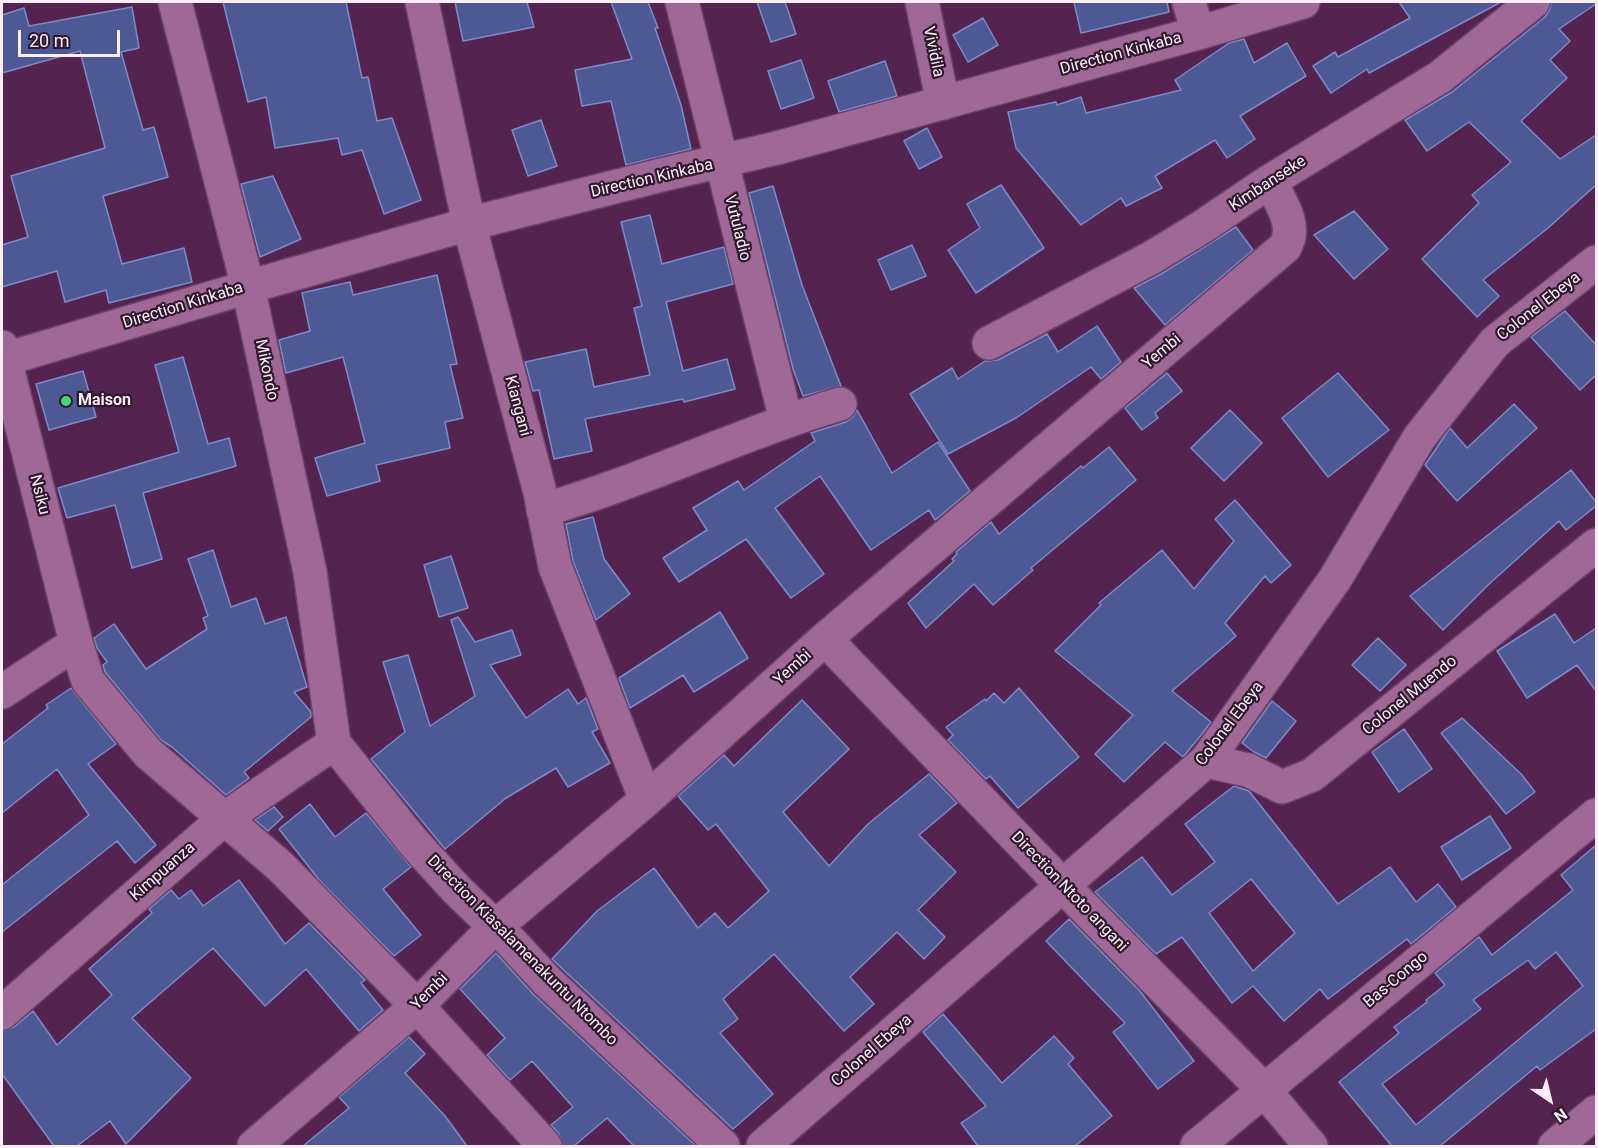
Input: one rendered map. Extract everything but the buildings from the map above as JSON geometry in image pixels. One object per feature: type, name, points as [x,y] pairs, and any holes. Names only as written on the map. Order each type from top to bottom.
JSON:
[{"type":"street","name":"Mikondo","points":[[175,2],[248,286],[310,572],[334,743]]},
{"type":"street","name":"Kiangani","points":[[422,2],[469,224],[543,510],[555,566],[646,800]]},
{"type":"street","name":"Vutuladio","points":[[682,2],[786,420]]},
{"type":"street","name":"Vividila","points":[[922,2],[944,103]]},
{"type":"street","points":[[1189,2],[1198,33]]},
{"type":"street","name":"Direction Kinkaba","points":[[2,356],[469,224],[721,162],[944,103],[1303,2]]},
{"type":"street","name":"Kimbanseke","points":[[989,343],[1151,258],[1270,181],[1440,77],[1533,2]]},
{"type":"street","name":"Yembi","points":[[254,1146],[417,1006],[495,927],[646,800],[825,639],[1286,247],[1291,237],[1290,223],[1270,181]]},
{"type":"street","name":"Colonel Ebeya","points":[[763,1146],[1206,761],[1335,579],[1419,438],[1495,342],[1596,262]]},
{"type":"street","name":"Nsiku","points":[[2,356],[76,643],[88,681],[148,753],[281,867],[417,1006],[545,1146]]},
{"type":"street","points":[[543,510],[585,498],[786,420],[840,404]]},
{"type":"street","name":"Colonel Muendo","points":[[1206,761],[1248,770],[1282,787],[1311,776],[1596,545]]},
{"type":"street","name":"Direction Ntoto angani","points":[[825,639],[1264,1090],[1311,1146]]},
{"type":"street","points":[[2,692],[76,643]]},
{"type":"street","name":"Kimpuanza","points":[[2,1013],[225,818],[334,743]]},
{"type":"street","name":"Direction Kiasalamenakuntu Ntombo","points":[[334,743],[414,843],[457,890],[547,981],[723,1146]]},
{"type":"street","name":"Bas-Congo","points":[[1197,1146],[1596,815]]},
{"type":"street","points":[[1555,1146],[1596,1112]]},
{"type":"place","name":"Maison","points":[[66,401]]}]
